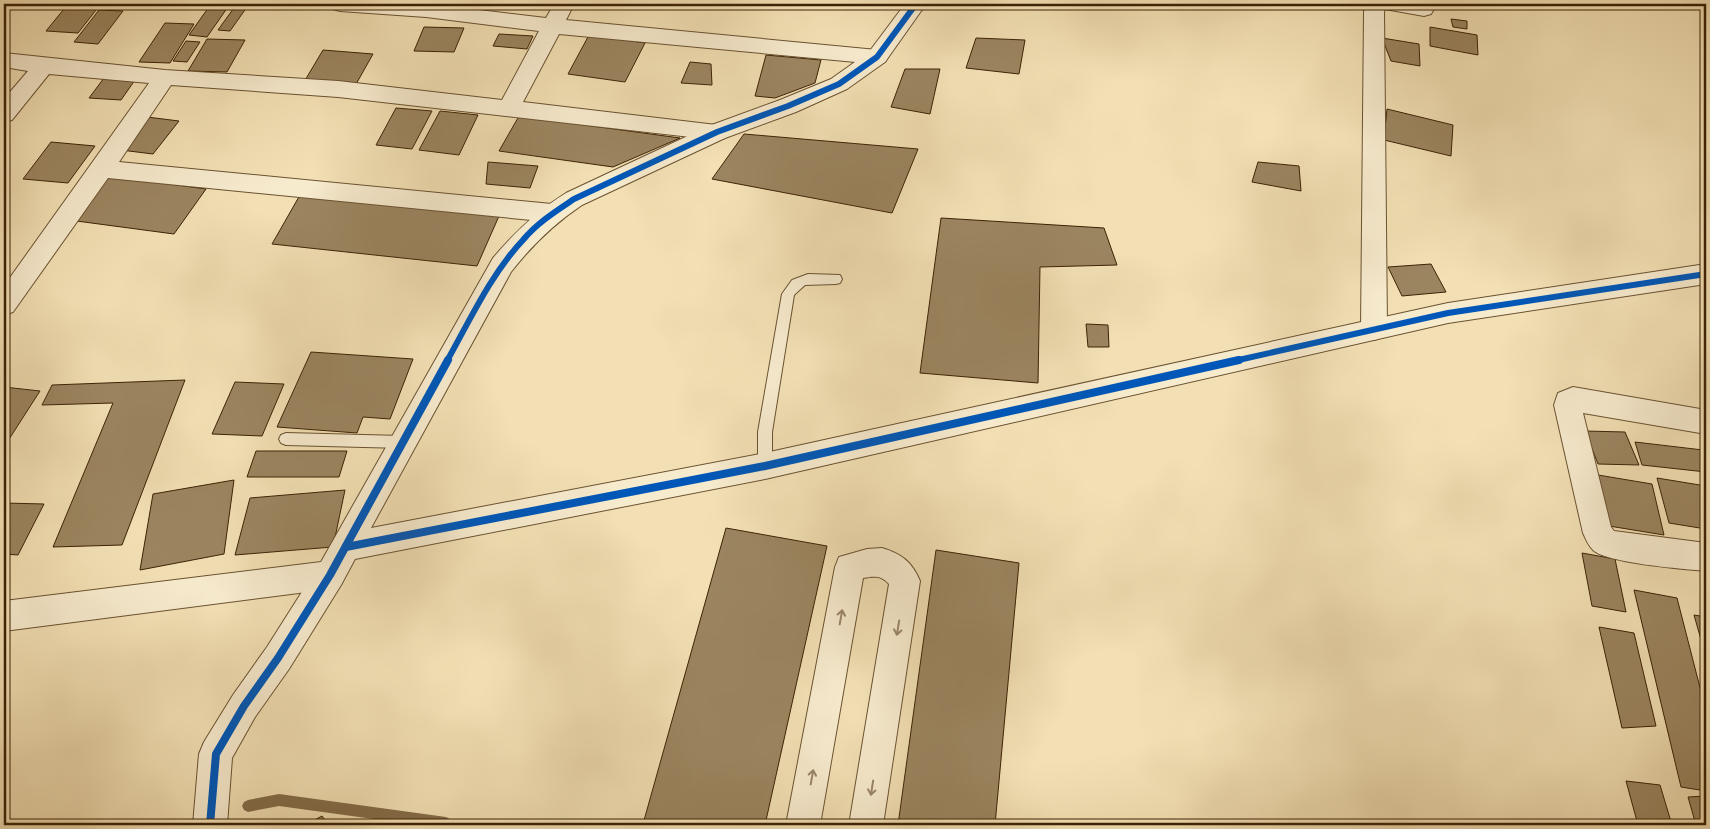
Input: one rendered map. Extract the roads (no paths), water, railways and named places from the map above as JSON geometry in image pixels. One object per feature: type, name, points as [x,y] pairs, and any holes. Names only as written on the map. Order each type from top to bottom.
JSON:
[{"type":"street","points":[[340,4],[426,10],[552,26],[877,57]]},
{"type":"street","points":[[509,108],[564,4]]},
{"type":"street","points":[[210,825],[216,754],[244,706],[278,658],[330,575],[502,265],[523,239],[552,213],[574,199],[717,132],[788,106],[839,84],[877,57],[916,4]]},
{"type":"street","points":[[1374,329],[1374,12],[1376,4]]},
{"type":"street","points":[[1392,4],[1424,8]]},
{"type":"street","points":[[5,60],[44,66],[165,77],[338,89],[717,132]]},
{"type":"street","points":[[4,114],[44,66]]},
{"type":"street","points":[[4,305],[102,169],[165,77]]},
{"type":"street","points":[[102,169],[552,213]]},
{"type":"street","points":[[346,547],[765,466],[1448,313],[1706,274]]},
{"type":"street","points":[[1706,422],[1573,400],[1568,401],[1598,534],[1604,541],[1612,545],[1706,557]]},
{"type":"street","points":[[803,825],[850,567],[867,562],[884,562],[898,568],[905,581],[866,825]]},
{"type":"street","points":[[4,616],[330,575]]},
{"type":"lane","points":[[765,466],[765,432],[788,294],[791,287],[798,281],[805,279],[836,279]]},
{"type":"lane","points":[[286,439],[403,442]]},
{"type":"waterway","points":[[248,806],[279,800],[446,823]]}]
